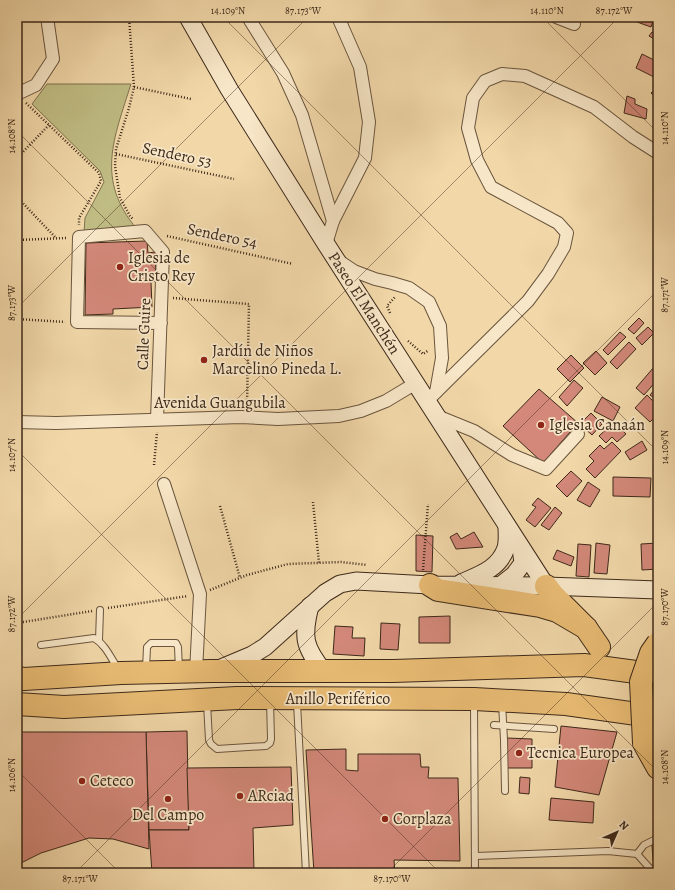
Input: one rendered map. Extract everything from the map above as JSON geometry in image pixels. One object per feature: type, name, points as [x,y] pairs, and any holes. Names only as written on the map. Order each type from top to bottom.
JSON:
[{"type":"highway","points":[[427,578],[438,590],[540,606],[557,611],[586,628]]},
{"type":"highway","points":[[546,586],[553,596],[586,628],[599,647]]},
{"type":"highway","points":[[658,643],[651,653],[641,682],[644,743],[658,768]]},
{"type":"highway","name":"Anillo Periférico","points":[[17,678],[24,679],[145,673],[393,671],[584,665],[658,675]]},
{"type":"highway","points":[[420,698],[470,692],[541,690],[623,698],[658,704]]},
{"type":"highway","name":"Anillo Periférico","points":[[17,704],[64,707],[207,700],[420,698],[474,699],[566,704],[658,717]]},
{"type":"main road","name":"Paseo El Manchén","points":[[188,17],[228,88],[336,260],[416,383],[432,396],[437,416],[546,586]]},
{"type":"main road","points":[[456,585],[487,571],[498,564],[506,547],[507,526]]},
{"type":"main road","points":[[500,586],[514,575],[523,563],[521,548]]},
{"type":"main road","points":[[196,672],[237,662],[259,651],[325,593],[340,584],[356,581],[427,578],[456,585],[546,586],[658,590]]},
{"type":"main road","points":[[310,606],[305,629],[305,639],[313,658],[324,672]]},
{"type":"street","points":[[20,96],[36,85],[53,59],[47,17]]},
{"type":"street","points":[[248,17],[284,73],[302,115],[333,221]]},
{"type":"street","points":[[326,244],[333,221],[365,158],[369,122],[360,67],[338,17]]},
{"type":"street","points":[[556,17],[574,24]]},
{"type":"street","points":[[432,396],[528,301],[548,274],[564,247],[567,233],[558,223],[491,187],[477,160],[468,128],[473,98],[485,81],[502,74],[525,76],[594,107],[633,137],[658,152]]},
{"type":"street","points":[[145,231],[79,237],[77,322],[161,323]]},
{"type":"street","name":"Calle Guire","points":[[145,231],[163,252],[157,419]]},
{"type":"street","points":[[336,260],[354,271],[375,279],[409,288],[429,302],[440,326],[442,358],[432,396]]},
{"type":"street","name":"Avenida Guangubila","points":[[17,422],[56,423],[157,419],[246,418],[278,420],[339,416],[361,411],[386,401],[416,383]]},
{"type":"street","points":[[437,416],[474,431],[512,455],[546,469],[578,434]]},
{"type":"street","points":[[164,484],[200,594],[196,672]]},
{"type":"lane","points":[[98,640],[100,610]]},
{"type":"lane","points":[[41,645],[94,638],[98,640],[121,674]]},
{"type":"lane","points":[[145,673],[147,647],[151,643],[176,643],[196,672]]},
{"type":"lane","points":[[207,700],[209,740],[217,749],[266,746],[270,743],[270,699]]},
{"type":"lane","points":[[297,699],[306,873]]},
{"type":"lane","points":[[474,699],[475,873]]},
{"type":"lane","points":[[502,700],[505,791]]},
{"type":"lane","points":[[494,725],[554,729]]},
{"type":"lane","points":[[637,854],[644,845],[658,838]]},
{"type":"lane","points":[[475,856],[608,851],[637,854],[654,873],[658,871]]},
{"type":"path","points":[[128,17],[134,87],[116,154],[115,166],[120,198],[130,216],[145,231]]},
{"type":"path","points":[[134,87],[191,99]]},
{"type":"path","points":[[17,240],[79,237],[79,218],[101,181],[98,173],[20,96]]},
{"type":"path","points":[[17,158],[49,125]]},
{"type":"path","name":"Sendero 53","points":[[116,154],[234,179]]},
{"type":"path","points":[[17,197],[56,238]]},
{"type":"path","name":"Sendero 54","points":[[145,231],[293,264]]},
{"type":"path","points":[[392,319],[388,306],[395,296],[409,288]]},
{"type":"path","points":[[162,297],[249,304],[246,418]]},
{"type":"path","points":[[17,319],[77,322]]},
{"type":"path","points":[[406,340],[423,354],[433,347],[440,326]]},
{"type":"path","points":[[154,465],[157,419]]},
{"type":"path","points":[[313,502],[319,563]]},
{"type":"path","points":[[427,578],[428,504]]},
{"type":"path","points":[[220,506],[240,578]]},
{"type":"shaded area","points":[[47,84],[131,84],[114,141],[112,176],[116,193],[124,211],[137,229],[84,233],[85,218],[104,182],[100,171],[32,104]]},
{"type":"building","points":[[638,17],[654,18],[651,27],[637,22]]},
{"type":"building","points":[[652,32],[658,35],[658,41],[649,36]]},
{"type":"building","points":[[642,54],[658,62],[658,79],[636,68]]},
{"type":"building","points":[[658,86],[658,100],[651,93]]},
{"type":"building","points":[[627,96],[635,99],[635,104],[647,109],[646,119],[624,113]]},
{"type":"building","name":"Iglesia de Cristo Rey","points":[[147,241],[148,253],[155,252],[156,281],[151,282],[152,307],[113,309],[113,314],[85,315],[86,243]]},
{"type":"building","points":[[639,318],[644,323],[634,334],[628,329]]},
{"type":"building","points":[[648,327],[654,333],[642,345],[636,338]]},
{"type":"building","points":[[620,332],[626,337],[608,355],[603,350]]},
{"type":"building","points":[[629,342],[636,349],[617,369],[610,362]]},
{"type":"building","points":[[596,351],[607,363],[595,375],[583,363]]},
{"type":"building","points":[[571,355],[584,368],[570,382],[557,369]]},
{"type":"building","points":[[654,367],[658,371],[658,379],[644,395],[636,388]]},
{"type":"building","points":[[574,380],[583,388],[567,406],[559,397]]},
{"type":"building","name":"Iglesia Canaán","points":[[539,389],[578,423],[543,463],[503,426]]},
{"type":"building","points":[[655,389],[658,390],[658,401],[650,395]]},
{"type":"building","points":[[647,395],[658,406],[658,414],[650,422],[635,408]]},
{"type":"building","points":[[602,397],[620,407],[613,421],[594,411]]},
{"type":"building","points":[[591,413],[602,424],[592,435],[580,424]]},
{"type":"building","points":[[614,422],[626,434],[617,442],[612,437],[606,443],[599,436]]},
{"type":"building","points":[[642,441],[647,450],[630,460],[625,452]]},
{"type":"building","points":[[612,442],[621,451],[595,478],[586,469],[594,461],[589,456],[600,445],[604,449]]},
{"type":"building","points":[[571,471],[582,481],[567,497],[556,486]]},
{"type":"building","points":[[613,477],[651,478],[650,497],[613,496]]},
{"type":"building","points":[[588,482],[600,490],[590,507],[577,500]]},
{"type":"building","points":[[538,498],[551,508],[535,527],[526,520],[536,507],[532,505]]},
{"type":"building","points":[[555,507],[562,513],[549,530],[541,525]]},
{"type":"building","points":[[474,532],[483,547],[456,549],[450,537],[457,533],[461,539]]},
{"type":"building","points":[[416,535],[433,536],[432,572],[416,571]]},
{"type":"building","points":[[596,543],[610,545],[607,574],[594,573]]},
{"type":"building","points":[[658,543],[658,569],[642,570],[641,544]]},
{"type":"building","points":[[578,544],[591,545],[589,577],[576,576]]},
{"type":"building","points":[[557,550],[574,557],[571,566],[553,559]]},
{"type":"building","points":[[450,616],[450,643],[419,643],[419,617]]},
{"type":"building","points":[[381,623],[400,624],[398,650],[380,649]]},
{"type":"building","points":[[335,626],[353,627],[352,638],[365,638],[364,656],[333,654]]},
{"type":"building","points":[[561,726],[617,732],[599,795],[555,787]]},
{"type":"building","name":"Del Campo","points":[[187,731],[189,830],[149,830],[146,732]]},
{"type":"building","name":"Ceteco","points":[[17,732],[146,732],[149,849],[113,839],[89,838],[41,853],[17,865]]},
{"type":"building","name":"Tecnica Europea","points":[[507,738],[532,739],[532,768],[506,768]]},
{"type":"building","name":"Corplaza","points":[[346,749],[346,770],[358,771],[358,754],[420,754],[421,767],[429,767],[428,778],[458,778],[460,861],[394,860],[395,873],[314,873],[306,750]]},
{"type":"building","name":"ARciad","points":[[291,767],[293,825],[253,828],[254,873],[152,873],[149,830],[189,830],[187,768]]},
{"type":"building","points":[[520,777],[530,778],[529,794],[519,793]]},
{"type":"building","points":[[551,798],[594,802],[593,823],[549,820]]},
{"type":"building","points":[[652,845],[658,845],[658,861],[653,861]]},
{"type":"place","name":"Iglesia de Cristo Rey","points":[[120,267]]},
{"type":"place","name":"Jardín de Niños Marcelino Pineda L.","points":[[204,360]]},
{"type":"place","name":"Iglesia Canaán","points":[[541,425]]},
{"type":"place","name":"Tecnica Europea","points":[[519,753]]},
{"type":"place","name":"Ceteco","points":[[82,781]]},
{"type":"place","name":"ARciad","points":[[240,796]]},
{"type":"place","name":"Del Campo","points":[[168,799]]},
{"type":"place","name":"Corplaza","points":[[385,819]]}]
